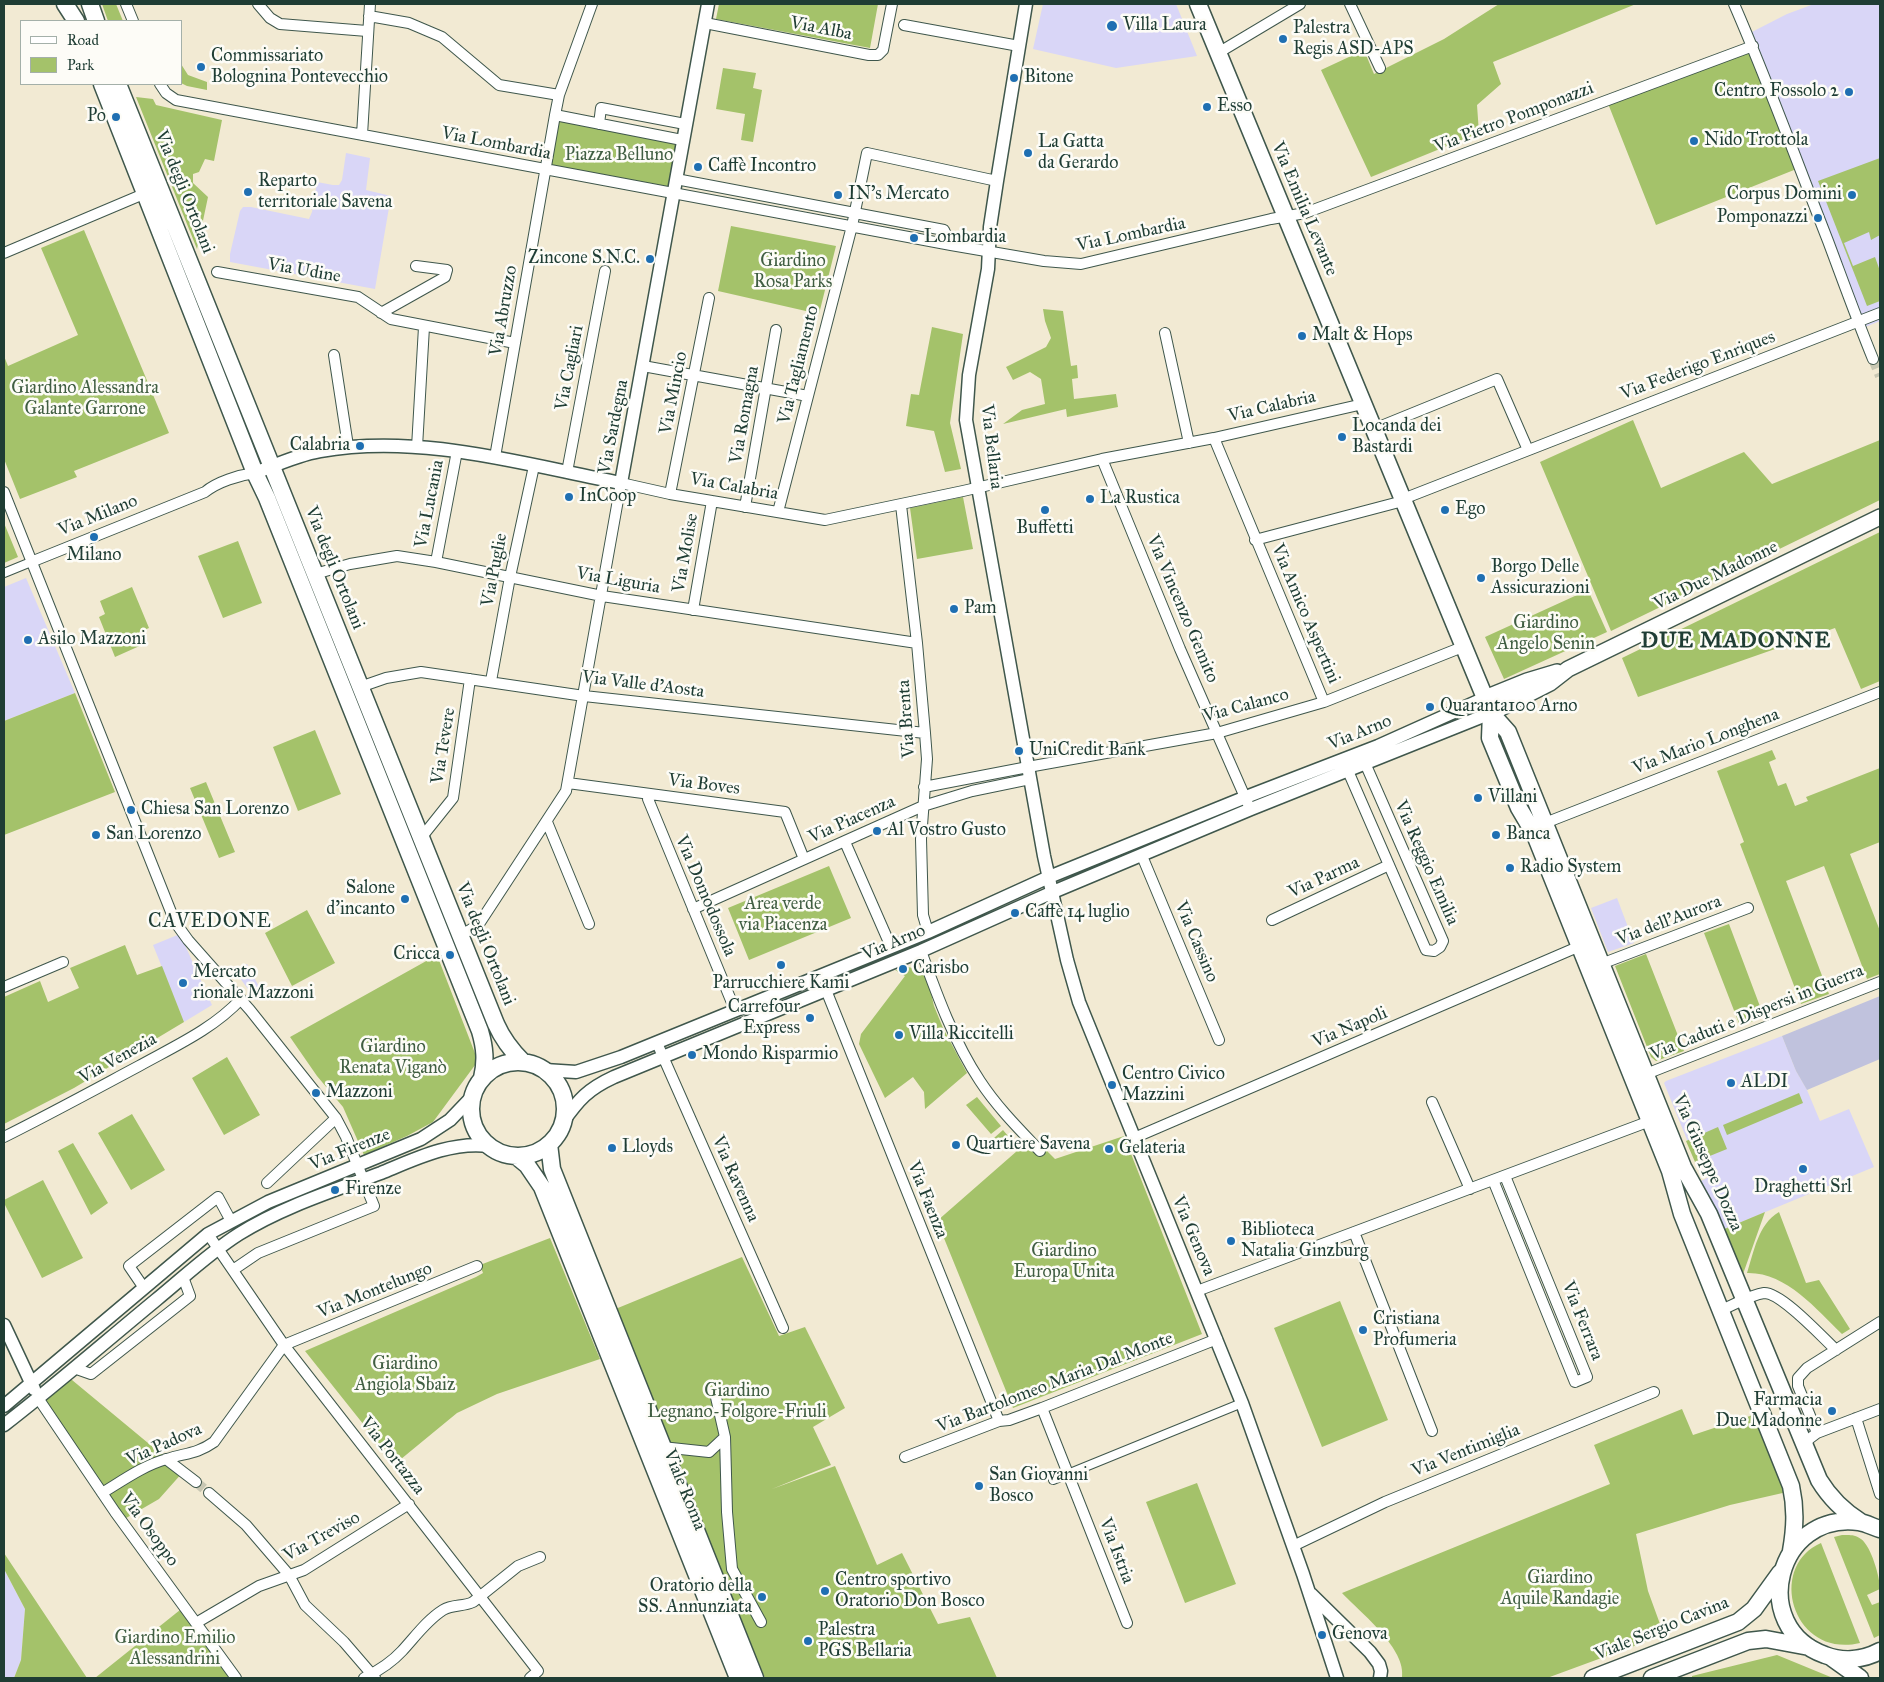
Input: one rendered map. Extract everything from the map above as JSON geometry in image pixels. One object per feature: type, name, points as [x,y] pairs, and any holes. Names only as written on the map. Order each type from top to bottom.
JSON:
[{"type":"main road","points":[[65,4],[75,20]]},
{"type":"main road","points":[[90,4],[96,20]]},
{"type":"main road","name":"Via Emilia Levante","points":[[1198,4],[1488,705]]},
{"type":"main road","name":"Via degli Ortolani","points":[[102,85],[255,473],[268,498],[477,1023],[485,1052],[486,1063],[482,1078]]},
{"type":"main road","name":"Via degli Ortolani","points":[[118,85],[502,1038],[510,1050],[523,1062]]},
{"type":"main road","name":"Via Due Madonne","points":[[1488,705],[1550,683],[1568,670],[1880,517]]},
{"type":"main road","name":"Via Giuseppe Dozza","points":[[1488,705],[1508,732],[1538,806],[1540,829],[1580,946],[1670,1172],[1682,1214],[1791,1486],[1796,1518],[1791,1551]]},
{"type":"main road","name":"Via Giuseppe Dozza","points":[[1488,705],[1490,738],[1519,808],[1540,829],[1601,964],[1683,1167],[1706,1207],[1819,1480],[1845,1512],[1861,1522]]},
{"type":"main road","points":[[512,1062],[523,1062],[545,1070],[554,1079],[562,1094],[565,1112],[557,1135],[549,1144],[539,1151],[528,1155],[516,1156],[502,1153],[489,1146],[480,1137],[471,1115],[472,1097],[482,1078],[491,1070],[512,1062]]},
{"type":"main road","name":"Viale Roma","points":[[549,1144],[552,1169],[755,1678]]},
{"type":"main road","name":"Viale Roma","points":[[516,1156],[527,1165],[542,1187],[738,1678]]},
{"type":"main road","points":[[1810,1648],[1794,1632],[1783,1613],[1779,1598],[1782,1568],[1791,1551],[1802,1538],[1822,1526],[1845,1521],[1861,1522],[1880,1529]]},
{"type":"main road","name":"Viale Sergio Cavina","points":[[1593,1678],[1738,1622],[1754,1609],[1782,1568]]},
{"type":"main road","points":[[1652,1678],[1754,1640],[1772,1640],[1810,1648],[1830,1657],[1860,1678]]},
{"type":"main road","points":[[1830,1657],[1842,1659],[1875,1653]]},
{"type":"street","points":[[126,4],[133,20]]},
{"type":"street","points":[[258,4],[270,18],[280,24],[367,31]]},
{"type":"street","points":[[362,135],[370,4]]},
{"type":"street","points":[[544,169],[559,95],[592,4]]},
{"type":"street","name":"Via Sardegna","points":[[460,935],[479,924],[566,791],[602,596],[620,483],[708,4]]},
{"type":"street","name":"Via Alba","points":[[705,23],[878,55],[883,50],[892,4]]},
{"type":"street","name":"Via Bellaria","points":[[1026,4],[990,227],[990,251],[969,375],[966,420],[1029,773],[1053,892]]},
{"type":"street","points":[[1218,53],[1300,4]]},
{"type":"street","points":[[1350,4],[1380,68]]},
{"type":"street","points":[[1734,4],[1753,46],[1857,322],[1873,359]]},
{"type":"street","points":[[369,16],[409,23],[442,37],[499,85],[559,95]]},
{"type":"street","points":[[904,25],[1019,46]]},
{"type":"street","name":"Via Pietro Pomponazzi","points":[[1286,216],[1305,212],[1419,172],[1753,46]]},
{"type":"street","name":"Via Lombardia","points":[[161,85],[166,93],[176,100],[673,194],[1044,261],[1081,264],[1286,216]]},
{"type":"street","points":[[599,124],[601,108],[685,124]]},
{"type":"street","points":[[555,115],[682,140]]},
{"type":"street","points":[[855,213],[867,153],[997,181]]},
{"type":"street","name":"Via Abruzzo","points":[[495,457],[544,169]]},
{"type":"street","points":[[676,179],[944,230],[952,245]]},
{"type":"street","name":"Via degli Ortolani","points":[[4,253],[146,193]]},
{"type":"street","name":"Via Tagliamento","points":[[778,512],[855,213]]},
{"type":"street","points":[[382,313],[445,278],[447,270],[416,266]]},
{"type":"street","name":"Via Cagliari","points":[[567,472],[605,271]]},
{"type":"street","name":"Via Udine","points":[[217,272],[358,297],[391,319],[424,327],[515,343]]},
{"type":"street","name":"Via Mincio","points":[[670,494],[709,298]]},
{"type":"street","name":"Via Federigo Enriques","points":[[1403,500],[1880,312]]},
{"type":"street","points":[[417,447],[424,327]]},
{"type":"street","name":"Via Romagna","points":[[745,506],[776,330]]},
{"type":"street","points":[[1165,333],[1189,443]]},
{"type":"street","points":[[334,355],[348,446]]},
{"type":"street","points":[[643,366],[808,396]]},
{"type":"street","points":[[1374,429],[1497,379],[1528,450]]},
{"type":"street","name":"Via Calabria","points":[[271,466],[317,451],[348,446],[429,447],[495,457],[670,494],[825,520],[1102,460],[1214,438],[1363,404]]},
{"type":"street","name":"Via Amico Aspertini","points":[[1214,438],[1324,702]]},
{"type":"street","name":"Via Lucania","points":[[436,562],[457,451]]},
{"type":"street","name":"Via Vincenzo Gemito","points":[[1102,460],[1180,649],[1246,797]]},
{"type":"street","name":"Via Milano","points":[[4,573],[205,492],[210,488],[271,466]]},
{"type":"street","name":"Via Puglie","points":[[491,681],[510,576],[534,466]]},
{"type":"street","points":[[4,492],[175,922],[188,940],[241,999],[336,1118],[363,1179]]},
{"type":"street","name":"Via Amico Aspertini","points":[[1256,540],[1403,500]]},
{"type":"street","name":"Via Molise","points":[[692,610],[712,501]]},
{"type":"street","name":"Via Brenta","points":[[900,505],[917,643],[925,733],[926,759],[921,839],[923,915],[928,932]]},
{"type":"street","name":"Via Liguria","points":[[315,574],[350,564],[397,556],[510,576],[602,596],[917,643]]},
{"type":"street","name":"Via Calanco","points":[[1029,773],[1217,733],[1324,702],[1465,646]]},
{"type":"street","name":"Via Valle d'Aosta","points":[[360,687],[386,678],[421,672],[584,696],[925,733]]},
{"type":"street","name":"Via Tevere","points":[[421,838],[452,798],[470,679]]},
{"type":"street","name":"Via Mario Longhena","points":[[1540,829],[1880,692]]},
{"type":"street","name":"Via Arno","points":[[562,1123],[576,1104],[596,1085],[921,951],[1053,892],[1251,809],[1348,771],[1488,705]]},
{"type":"street","name":"Via Arno","points":[[545,1070],[576,1072],[621,1057],[928,932],[1049,877],[1246,797],[1488,705]]},
{"type":"street","name":"Via Reggio Emilia","points":[[1348,771],[1426,950],[1434,951],[1440,947],[1443,941],[1365,763]]},
{"type":"street","points":[[924,787],[1029,773]]},
{"type":"street","name":"Via Piacenza","points":[[693,909],[923,806],[1029,773]]},
{"type":"street","name":"Via Boves","points":[[568,783],[785,812],[804,859]]},
{"type":"street","name":"Via Domodossola","points":[[648,794],[648,799],[735,1010]]},
{"type":"street","points":[[1246,797],[1251,809]]},
{"type":"street","points":[[547,822],[590,924]]},
{"type":"street","points":[[845,842],[890,947]]},
{"type":"street","name":"Via Cassino","points":[[1142,856],[1219,1040]]},
{"type":"street","name":"Via Parma","points":[[1272,920],[1389,865]]},
{"type":"street","name":"Via Genova","points":[[1053,892],[1066,960],[1076,995],[1242,1403],[1309,1592],[1337,1678]]},
{"type":"street","name":"Via dell'Aurora","points":[[1601,964],[1748,908]]},
{"type":"street","name":"Via Napoli","points":[[1134,1138],[1580,946]]},
{"type":"street","points":[[921,951],[945,1013],[962,1050],[980,1082],[1005,1114],[1040,1151]]},
{"type":"street","points":[[4,987],[63,962]]},
{"type":"street","name":"Via Caduti e Dispersi in Guerra","points":[[1646,1074],[1880,982]]},
{"type":"street","name":"Via Faenza","points":[[826,990],[999,1421]]},
{"type":"street","name":"Via Venezia","points":[[4,1137],[192,1037],[216,1022],[241,999]]},
{"type":"street","name":"Via Ravenna","points":[[657,1042],[783,1328]]},
{"type":"street","name":"Via Firenze","points":[[4,1406],[208,1234],[268,1202],[421,1139],[450,1120],[472,1097]]},
{"type":"street","points":[[1432,1102],[1470,1189]]},
{"type":"street","points":[[267,1183],[336,1118]]},
{"type":"street","points":[[1197,1291],[1650,1121]]},
{"type":"street","name":"Via Firenze","points":[[4,1425],[218,1248],[248,1229],[276,1214],[363,1179],[446,1149],[476,1144],[489,1146]]},
{"type":"street","name":"Via Ferrara","points":[[1493,1180],[1575,1382],[1587,1377],[1504,1176]]},
{"type":"street","name":"Via Firenze","points":[[233,1270],[258,1253],[374,1206],[363,1179]]},
{"type":"street","points":[[144,1288],[129,1266],[218,1196],[231,1221]]},
{"type":"street","points":[[1354,1232],[1432,1431]]},
{"type":"street","name":"Via Portazza","points":[[208,1234],[284,1345],[538,1671],[530,1678]]},
{"type":"street","name":"Via Montelungo","points":[[284,1345],[477,1266]]},
{"type":"street","points":[[74,1368],[91,1374],[190,1296],[183,1277]]},
{"type":"street","points":[[1721,1310],[1764,1293],[1778,1298],[1836,1350]]},
{"type":"street","points":[[1817,1433],[1798,1386],[1798,1378],[1807,1368],[1880,1322]]},
{"type":"street","points":[[4,1325],[38,1398]]},
{"type":"street","name":"Via Bartolomeo Maria Dal Monte","points":[[905,1457],[999,1421],[1009,1420],[1042,1408],[1217,1339]]},
{"type":"street","name":"Via Padova","points":[[102,1493],[151,1465],[204,1449],[214,1442],[284,1345]]},
{"type":"street","name":"Viale Roma","points":[[715,1392],[725,1437],[732,1569],[761,1622]]},
{"type":"street","name":"Via Ventimiglia","points":[[1293,1546],[1385,1502],[1654,1392]]},
{"type":"street","name":"Via Osoppo","points":[[38,1398],[102,1493],[236,1678]]},
{"type":"street","points":[[1053,1480],[1242,1403]]},
{"type":"street","name":"Via Istria","points":[[1042,1408],[1127,1623]]},
{"type":"street","points":[[1805,1446],[1809,1439],[1817,1433],[1880,1408]]},
{"type":"street","points":[[1856,1418],[1877,1475],[1880,1494]]},
{"type":"street","name":"Viale Roma","points":[[662,1447],[709,1452],[725,1437]]},
{"type":"street","points":[[166,1459],[196,1482]]},
{"type":"street","points":[[209,1493],[246,1525],[289,1575],[305,1605],[344,1642],[370,1677],[389,1663],[443,1610],[456,1605],[466,1605],[518,1566],[540,1557]]},
{"type":"street","name":"Via Treviso","points":[[196,1623],[258,1586],[304,1570],[409,1504]]},
{"type":"street","name":"Via Genova","points":[[1309,1592],[1370,1652],[1379,1664],[1380,1678]]},
{"type":"shaded area","name":"Villa Laura","points":[[1043,4],[1176,4],[1197,56],[1116,68],[1033,49]]},
{"type":"shaded area","points":[[1814,4],[1880,4],[1880,321],[1863,328],[1744,36],[1787,14]]},
{"type":"shaded area","points":[[346,153],[370,158],[366,190],[391,196],[375,289],[230,262],[230,254],[240,211],[243,207],[309,219],[317,182],[339,185],[342,180]]},
{"type":"shaded area","name":"Asilo Mazzoni","points":[[26,578],[75,693],[4,721],[4,587]]},
{"type":"shaded area","points":[[1617,898],[1634,943],[1608,952],[1591,908]]},
{"type":"shaded area","points":[[180,934],[212,1005],[184,1022],[153,945]]},
{"type":"shaded area","points":[[247,964],[264,996],[256,1000],[234,970]]},
{"type":"shaded area","points":[[1880,996],[1880,1059],[1807,1090],[1796,1071],[1782,1036]]},
{"type":"shaded area","points":[[1782,1036],[1796,1071],[1807,1090],[1820,1121],[1849,1109],[1874,1167],[1722,1230],[1701,1181],[1709,1177],[1706,1170],[1700,1172],[1664,1083]]},
{"type":"shaded area","points":[[4,1569],[25,1609],[21,1660],[14,1678],[4,1678]]},
{"type":"green space","points":[[102,4],[116,4],[123,20],[108,20]]},
{"type":"green space","points":[[719,4],[878,4],[870,48],[716,19]]},
{"type":"green space","points":[[1499,4],[1636,4],[1493,62],[1501,84],[1477,105],[1479,133],[1371,177],[1321,70],[1364,50],[1374,74],[1444,39]]},
{"type":"green space","points":[[1753,46],[1799,168],[1656,225],[1607,101]]},
{"type":"green space","points":[[182,66],[188,75],[207,82],[207,90],[182,84]]},
{"type":"green space","points":[[723,68],[756,73],[753,88],[762,90],[753,142],[741,140],[745,114],[716,109]]},
{"type":"green space","points":[[136,97],[153,99],[156,105],[222,120],[214,161],[205,159],[199,172],[193,174],[193,183],[208,197],[197,249]]},
{"type":"green space","name":"Piazza Belluno","points":[[555,115],[682,140],[673,194],[544,169]]},
{"type":"green space","points":[[1880,158],[1880,235],[1871,240],[1869,232],[1844,243],[1853,266],[1875,257],[1880,271],[1880,301],[1867,306],[1818,181]]},
{"type":"green space","name":"Giardino Rosa Parks","points":[[731,226],[836,246],[819,314],[718,291]]},
{"type":"green space","name":"Giardino Alessandra Galante Garrone","points":[[84,230],[169,433],[74,471],[77,477],[20,499],[4,459],[4,356],[8,366],[78,335],[41,248]]},
{"type":"green space","points":[[1043,309],[1063,311],[1071,366],[1077,365],[1078,378],[1072,379],[1074,399],[1116,394],[1118,407],[1067,417],[1066,409],[1003,424],[1022,410],[1045,404],[1041,379],[1030,372],[1013,380],[1006,367],[1046,347],[1051,338]]},
{"type":"green space","points":[[932,327],[963,334],[950,423],[961,469],[945,472],[934,431],[906,426],[911,394],[919,395]]},
{"type":"green space","points":[[1633,420],[1661,488],[1744,452],[1772,484],[1880,440],[1880,500],[1611,631],[1540,462]]},
{"type":"green space","points":[[963,497],[973,549],[917,559],[910,508]]},
{"type":"green space","points":[[4,523],[18,557],[4,563]]},
{"type":"green space","points":[[1880,532],[1880,681],[1861,689],[1835,628],[1638,697],[1622,658]]},
{"type":"green space","points":[[238,541],[262,603],[223,618],[198,556]]},
{"type":"green space","points":[[132,587],[149,628],[139,632],[144,644],[115,657],[99,617],[105,614],[100,601]]},
{"type":"green space","name":"Giardino Angelo Senin","points":[[1588,590],[1607,632],[1504,679],[1485,637]]},
{"type":"green space","points":[[75,693],[115,792],[4,835],[4,721]]},
{"type":"green space","points":[[315,730],[341,794],[298,811],[273,747]]},
{"type":"green space","points":[[1772,750],[1776,759],[1769,762],[1778,786],[1786,783],[1795,806],[1808,801],[1806,797],[1880,768],[1880,842],[1850,854],[1880,931],[1880,974],[1867,979],[1824,866],[1786,881],[1829,994],[1801,1004],[1740,844],[1744,842],[1717,771]]},
{"type":"green space","points":[[206,782],[235,852],[219,858],[190,788]]},
{"type":"green space","name":"Area verde via Piacenza","points":[[829,866],[851,918],[749,960],[728,908]]},
{"type":"green space","points":[[307,910],[335,963],[292,986],[265,933]]},
{"type":"green space","points":[[1729,924],[1764,1017],[1740,1026],[1704,933]]},
{"type":"green space","points":[[125,945],[137,975],[162,966],[184,1022],[74,1088],[4,1124],[4,997],[40,981],[48,1002],[79,988],[70,968]]},
{"type":"green space","points":[[1646,954],[1684,1051],[1656,1061],[1651,1057],[1615,966]]},
{"type":"green space","name":"Giardino Renata Viganò","points":[[437,955],[478,1061],[433,1122],[364,1155],[343,1107],[317,1076],[290,1037]]},
{"type":"green space","points":[[908,967],[926,971],[934,1006],[943,1028],[967,1073],[925,1109],[924,1092],[913,1077],[885,1098],[859,1044],[861,1034],[905,976],[895,970],[907,972]]},
{"type":"green space","points":[[227,1057],[260,1115],[224,1135],[192,1078]]},
{"type":"green space","points":[[1799,1093],[1803,1103],[1727,1135],[1723,1125]]},
{"type":"green space","points":[[977,1097],[1001,1126],[991,1134],[966,1105]]},
{"type":"green space","points":[[132,1114],[165,1170],[131,1190],[98,1133]]},
{"type":"green space","points":[[1718,1127],[1727,1149],[1695,1162],[1686,1141]]},
{"type":"green space","points":[[1003,1130],[1014,1143],[1005,1151],[994,1138]]},
{"type":"green space","name":"Giardino Europa Unita","points":[[1124,1136],[1202,1334],[1013,1408],[937,1221],[1033,1137],[1055,1159]]},
{"type":"green space","points":[[73,1143],[108,1203],[91,1215],[58,1151]]},
{"type":"green space","points":[[43,1180],[83,1258],[42,1278],[4,1200]]},
{"type":"green space","points":[[1765,1212],[1743,1274],[1722,1230]]},
{"type":"green space","points":[[1779,1212],[1806,1283],[1819,1280],[1850,1329],[1842,1334],[1811,1303],[1787,1285],[1761,1274],[1747,1273],[1761,1231],[1772,1217]]},
{"type":"green space","name":"Giardino Angiola Sbaiz","points":[[550,1238],[600,1359],[497,1394],[457,1413],[395,1464],[305,1351],[476,1277],[483,1273],[480,1265]]},
{"type":"green space","name":"Giardino Legnano-Folgore-Friuli","points":[[742,1257],[779,1336],[805,1327],[845,1408],[813,1427],[831,1465],[772,1489],[835,1466],[877,1565],[902,1553],[938,1624],[970,1617],[997,1678],[765,1678],[613,1310]]},
{"type":"green space","points":[[1340,1301],[1388,1420],[1322,1447],[1274,1328]]},
{"type":"green space","points":[[66,1375],[183,1472],[159,1499],[121,1521],[38,1398]]},
{"type":"green space","name":"Giardino Aquile Randagie","points":[[1682,1409],[1693,1435],[1753,1415],[1787,1492],[1730,1505],[1636,1534],[1648,1591],[1664,1635],[1547,1678],[1402,1678],[1402,1667],[1390,1644],[1371,1621],[1342,1593],[1610,1484],[1594,1445]]},
{"type":"green space","points":[[1197,1483],[1236,1584],[1185,1603],[1146,1502]]},
{"type":"green space","points":[[1842,1535],[1856,1536],[1865,1543],[1877,1570],[1880,1589],[1867,1595],[1872,1605],[1880,1602],[1880,1635],[1874,1638],[1834,1537]]},
{"type":"green space","points":[[1821,1543],[1860,1643],[1837,1644],[1818,1638],[1804,1625],[1795,1608],[1792,1589],[1794,1571],[1804,1555]]},
{"type":"green space","name":"Giardino Emilio Alessandrini","points":[[4,1553],[87,1678],[14,1678],[21,1660],[25,1609],[4,1569]]},
{"type":"green space","name":"Giardino Emilio Alessandrini","points":[[180,1610],[232,1678],[95,1678]]},
{"type":"green space","points":[[1777,1655],[1833,1678],[1692,1678],[1692,1676]]},
{"type":"tunnel","points":[[1873,359],[1880,376]]},
{"type":"tunnel","points":[[196,1482],[209,1493]]},
{"type":"place","name":"Villa Laura","points":[[1112,26]]},
{"type":"place","name":"Palestra Regis ASD-APS","points":[[1283,39]]},
{"type":"place","name":"Commissariato Bolognina Pontevecchio","points":[[201,67]]},
{"type":"place","name":"Bitone","points":[[1014,78]]},
{"type":"place","name":"Centro Fossolo 2","points":[[1849,92]]},
{"type":"place","name":"Esso","points":[[1207,107]]},
{"type":"place","name":"Po","points":[[116,117]]},
{"type":"place","name":"Nido Trottola","points":[[1694,141]]},
{"type":"place","name":"La Gatta da Gerardo","points":[[1028,153]]},
{"type":"place","name":"Caffè Incontro","points":[[698,167]]},
{"type":"place","name":"Reparto territoriale Savena","points":[[248,192]]},
{"type":"place","name":"IN's Mercato","points":[[838,195]]},
{"type":"place","name":"Corpus Domini","points":[[1852,195]]},
{"type":"place","name":"Pomponazzi","points":[[1818,218]]},
{"type":"place","name":"Lombardia","points":[[914,238]]},
{"type":"place","name":"Zincone S.N.C.","points":[[650,259]]},
{"type":"place","name":"Malt & Hops","points":[[1302,336]]},
{"type":"place","name":"Locanda dei Bastardi","points":[[1342,437]]},
{"type":"place","name":"Calabria","points":[[360,446]]},
{"type":"place","name":"InCoop","points":[[569,497]]},
{"type":"place","name":"La Rustica","points":[[1090,499]]},
{"type":"place","name":"Buffetti","points":[[1045,510]]},
{"type":"place","name":"Ego","points":[[1445,510]]},
{"type":"place","name":"Milano","points":[[94,537]]},
{"type":"place","name":"Borgo Delle Assicurazioni","points":[[1481,578]]},
{"type":"place","name":"Pam","points":[[954,609]]},
{"type":"place","name":"Asilo Mazzoni","points":[[28,640]]},
{"type":"place","name":"Quaranta100 Arno","points":[[1430,707]]},
{"type":"place","name":"UniCredit Bank","points":[[1019,751]]},
{"type":"place","name":"Villani","points":[[1478,798]]},
{"type":"place","name":"Chiesa San Lorenzo","points":[[131,810]]},
{"type":"place","name":"Al Vostro Gusto","points":[[877,831]]},
{"type":"place","name":"San Lorenzo","points":[[96,835]]},
{"type":"place","name":"Banca","points":[[1496,835]]},
{"type":"place","name":"Radio System","points":[[1510,868]]},
{"type":"place","name":"Salone d'incanto","points":[[405,899]]},
{"type":"place","name":"Caffè 14 luglio","points":[[1015,913]]},
{"type":"place","name":"Cricca","points":[[450,955]]},
{"type":"place","name":"Parrucchiere Kami","points":[[781,965]]},
{"type":"place","name":"Carisbo","points":[[903,969]]},
{"type":"place","name":"Mercato rionale Mazzoni","points":[[183,983]]},
{"type":"place","name":"Carrefour Express","points":[[810,1018]]},
{"type":"place","name":"Villa Riccitelli","points":[[899,1035]]},
{"type":"place","name":"Mondo Risparmio","points":[[692,1055]]},
{"type":"place","name":"ALDI","points":[[1731,1083]]},
{"type":"place","name":"Centro Civico Mazzini","points":[[1112,1085]]},
{"type":"place","name":"Mazzoni","points":[[316,1093]]},
{"type":"place","name":"Quartiere Savena","points":[[956,1145]]},
{"type":"place","name":"Lloyds","points":[[612,1148]]},
{"type":"place","name":"Gelateria","points":[[1109,1149]]},
{"type":"place","name":"Draghetti Srl","points":[[1803,1169]]},
{"type":"place","name":"Firenze","points":[[335,1190]]},
{"type":"place","name":"Biblioteca Natalia Ginzburg","points":[[1231,1241]]},
{"type":"place","name":"Cristiana Profumeria","points":[[1363,1330]]},
{"type":"place","name":"Farmacia Due Madonne","points":[[1832,1411]]},
{"type":"place","name":"San Giovanni Bosco","points":[[979,1486]]},
{"type":"place","name":"Centro sportivo Oratorio Don Bosco","points":[[825,1591]]},
{"type":"place","name":"Oratorio della SS. Annunziata","points":[[762,1597]]},
{"type":"place","name":"Genova","points":[[1322,1635]]},
{"type":"place","name":"Palestra PGS Bellaria","points":[[808,1641]]},
{"type":"district","name":"DUE MADONNE","points":[[1736,642]]},
{"type":"district","name":"CAVEDONE","points":[[210,922]]}]
